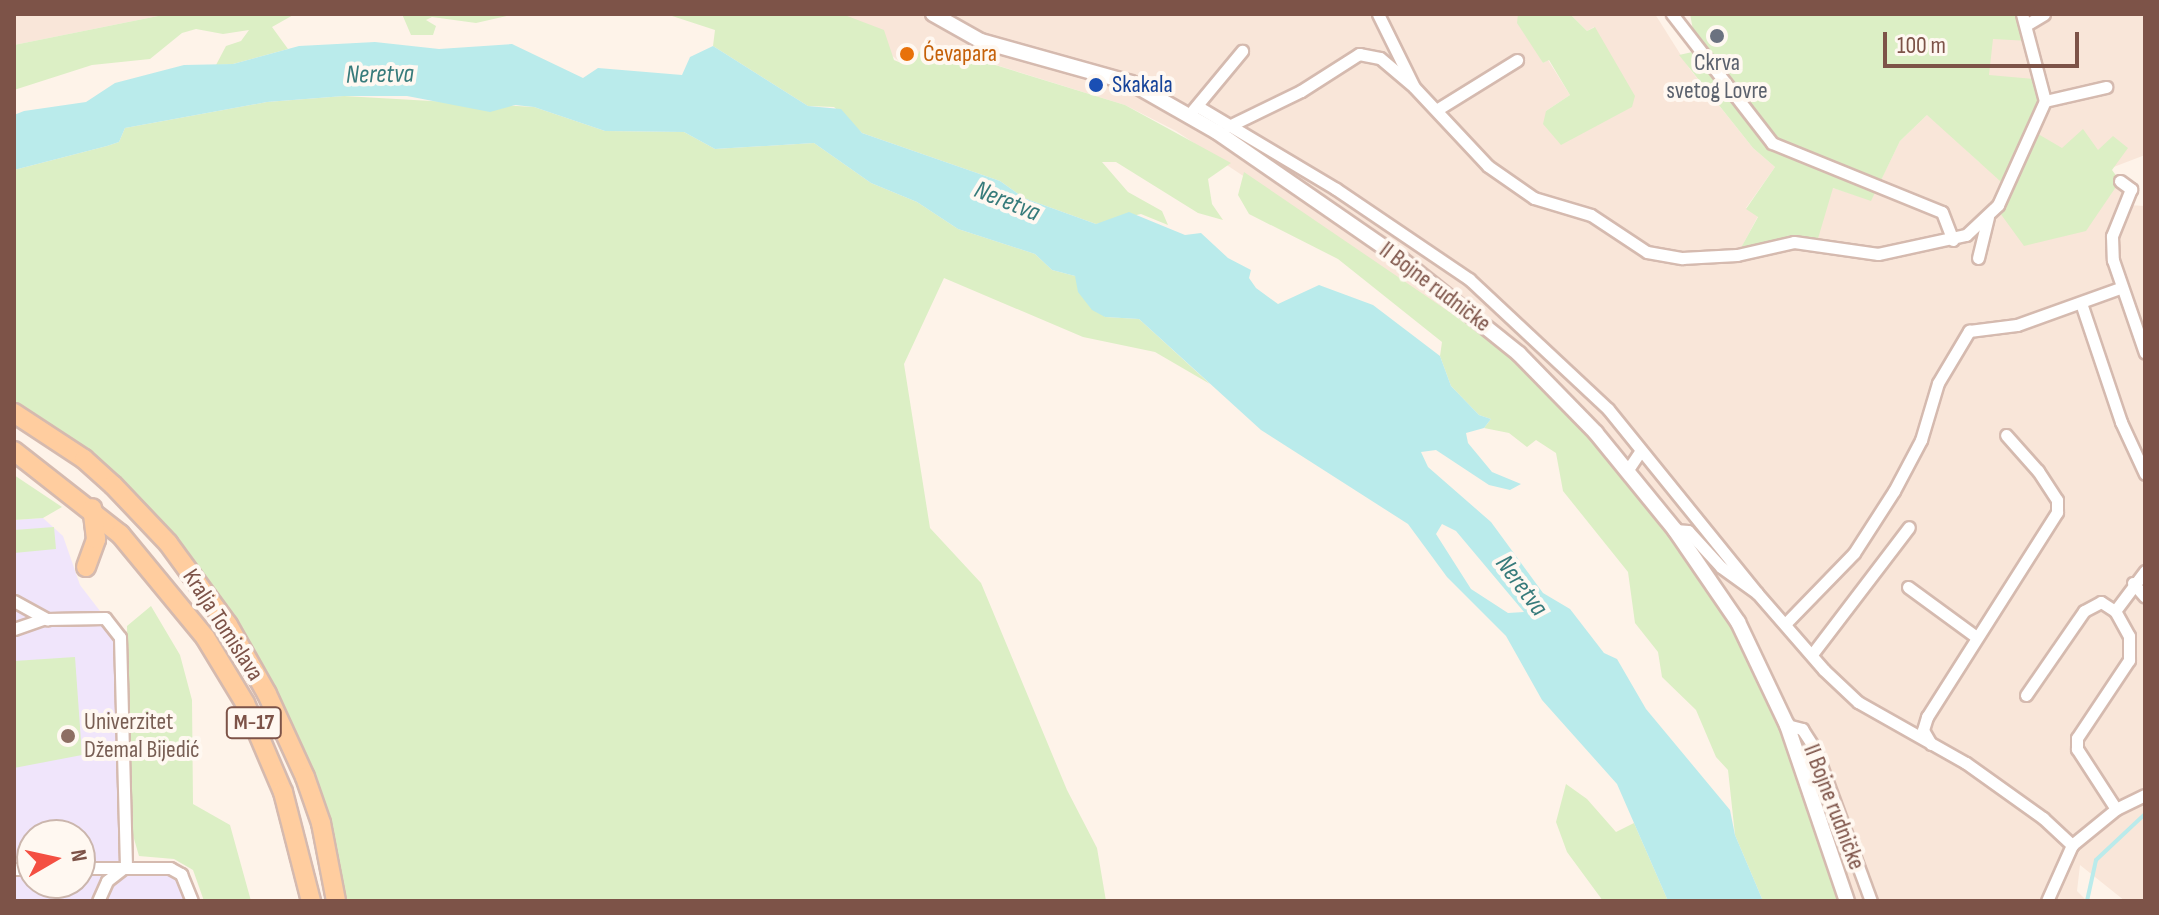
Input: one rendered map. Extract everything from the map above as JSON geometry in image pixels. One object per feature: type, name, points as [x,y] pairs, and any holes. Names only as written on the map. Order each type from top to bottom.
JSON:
[{"type":"main road","name":"Kralja Tomislava","points":[[14,413],[113,485],[168,543],[228,625],[305,777],[321,823],[336,901]]},
{"type":"main road","name":"Kralja Tomislava","points":[[14,451],[92,508],[179,603],[245,703],[299,840],[311,901]]},
{"type":"main road","points":[[86,567],[96,539],[92,508]]},
{"type":"street","name":"II Bojne rudničke","points":[[933,14],[981,41],[1131,83],[1192,111],[1232,124],[1469,279],[1608,409],[1757,593]]},
{"type":"street","points":[[1378,14],[1414,87]]},
{"type":"street","points":[[1672,14],[1772,143],[1942,212],[1953,240]]},
{"type":"street","points":[[1978,258],[1989,216],[2008,188],[2045,101],[2024,20],[2044,14]]},
{"type":"street","points":[[1192,111],[1242,51]]},
{"type":"street","points":[[1217,132],[1301,91],[1359,54],[1380,58],[1438,109],[1467,147],[1534,198],[1582,210],[1647,252],[1719,256],[1817,242],[1878,254],[1953,240],[1989,216]]},
{"type":"street","points":[[1438,109],[1517,60]]},
{"type":"street","points":[[2045,101],[2106,87]]},
{"type":"street","name":"II Bojne rudničke","points":[[1192,111],[1217,132],[1464,306],[1519,354],[1627,471],[1675,530],[1738,622],[1787,725],[1847,901]]},
{"type":"street","points":[[2120,181],[2131,189],[2112,236],[2120,288],[2145,353]]},
{"type":"street","points":[[1787,622],[1854,553],[1894,491],[1921,440],[1938,383],[1969,331],[2017,325],[2120,288]]},
{"type":"street","points":[[2081,303],[2121,422],[2145,474]]},
{"type":"street","points":[[1933,747],[1923,730],[1927,717],[1975,636],[2057,512],[2057,500],[2038,471],[2006,435]]},
{"type":"street","points":[[1627,471],[1641,450]]},
{"type":"street","points":[[1813,653],[1909,527]]},
{"type":"street","name":"II Bojne rudničke","points":[[1675,530],[1688,531],[1739,582],[1757,593]]},
{"type":"street","points":[[2115,611],[2145,571]]},
{"type":"street","points":[[2133,583],[2145,597]]},
{"type":"street","points":[[1908,587],[1975,636]]},
{"type":"street","points":[[1757,593],[1787,622],[1824,670],[1858,702],[2030,809],[2072,845]]},
{"type":"street","points":[[14,601],[47,619]]},
{"type":"street","points":[[2026,695],[2084,611],[2101,602],[2115,611],[2129,636],[2129,660],[2085,724],[2077,749],[2116,809]]},
{"type":"street","points":[[14,629],[47,619],[105,618],[120,637],[126,866]]},
{"type":"street","name":"II Bojne rudničke","points":[[1787,725],[1802,729],[1815,749],[1871,901]]},
{"type":"street","points":[[2047,901],[2072,845],[2116,809],[2145,795]]},
{"type":"street","points":[[98,901],[107,881],[126,866]]},
{"type":"street","points":[[96,867],[176,870],[192,901]]},
{"type":"shaded area","points":[[14,14],[168,14],[14,45]]},
{"type":"shaded area","points":[[842,14],[1518,14],[1543,63],[1548,60],[1570,95],[1546,111],[1547,128],[1561,144],[1625,110],[1594,27],[1587,31],[1570,14],[1655,14],[1689,68],[1753,148],[1775,167],[1746,208],[1758,216],[1738,254],[1833,188],[1871,200],[1900,141],[1928,114],[1979,162],[2091,219],[2120,181],[2131,189],[2128,205],[2145,206],[2145,901],[2125,901],[2080,865],[2077,891],[2087,901],[1847,901],[1738,622],[1517,359],[1176,131],[1125,105],[925,43],[915,60],[901,63]]},
{"type":"shaded area","points":[[1931,14],[2145,14],[2145,155],[2077,181]]},
{"type":"shaded area","name":"Univerzitet Džemal Bijedić","points":[[43,518],[63,536],[80,585],[120,637],[126,866],[170,868],[192,901],[14,901],[14,520]]},
{"type":"green space","points":[[168,14],[295,14],[272,27],[288,49],[233,64],[216,65],[226,46],[241,41],[249,30],[223,34],[196,29],[182,33],[150,59],[92,65],[14,90],[14,45]]},
{"type":"green space","points":[[402,14],[515,14],[476,23],[432,17],[426,20],[436,26],[433,35],[411,35]]},
{"type":"green space","points":[[666,14],[842,14],[884,30],[894,60],[901,63],[915,60],[924,43],[1125,105],[1231,163],[1208,179],[1212,204],[1223,220],[1198,213],[1116,162],[1102,162],[1128,192],[1162,211],[1168,225],[1141,214],[1096,224],[1024,198],[1000,181],[862,133],[834,107],[808,106],[713,46],[715,30]]},
{"type":"green space","points":[[1518,14],[1570,14],[1587,31],[1595,27],[1635,96],[1632,107],[1561,145],[1543,124],[1546,111],[1570,95],[1549,60],[1543,63],[1517,23]]},
{"type":"green space","points":[[1690,14],[2022,14],[2030,41],[1993,39],[1989,75],[2035,79],[2045,101],[2033,131],[2062,148],[2083,129],[2098,150],[2113,136],[2128,148],[2112,170],[2120,181],[2086,231],[2024,246],[2000,213],[2010,190],[1927,115],[1900,141],[1871,201],[1833,188],[1817,242],[1737,255],[1758,217],[1746,209],[1775,167],[1753,148],[1679,55],[1697,51]]},
{"type":"green space","points":[[344,96],[534,107],[605,131],[684,132],[715,149],[814,143],[871,183],[917,202],[958,229],[1035,254],[1052,270],[1075,276],[1105,317],[1139,319],[1210,384],[1155,352],[1083,337],[944,278],[904,364],[930,528],[981,583],[1067,790],[1097,848],[1106,901],[336,901],[321,823],[267,694],[145,517],[14,413],[14,170],[119,142],[125,128],[267,102]]},
{"type":"green space","points":[[1244,172],[1514,356],[1596,433],[1700,566],[1720,608],[1738,622],[1762,669],[1847,901],[1763,901],[1735,835],[1728,770],[1716,757],[1696,710],[1662,677],[1658,652],[1635,623],[1628,572],[1563,491],[1556,453],[1536,440],[1527,447],[1509,433],[1484,428],[1491,419],[1479,415],[1451,386],[1440,356],[1442,342],[1338,259],[1249,214],[1238,195]]},
{"type":"green space","points":[[14,475],[62,507],[43,518],[14,520]]},
{"type":"green space","points":[[54,527],[56,549],[14,553],[14,530]]},
{"type":"green space","points":[[151,606],[180,655],[192,700],[193,804],[230,825],[251,901],[204,901],[193,870],[174,859],[139,856],[130,825],[127,626]]},
{"type":"green space","points":[[75,657],[82,755],[14,768],[14,661]]},
{"type":"green space","points":[[1566,784],[1587,799],[1616,832],[1634,823],[1668,901],[1603,901],[1567,852],[1556,822]]},
{"type":"water","name":"Neretva","points":[[375,42],[439,49],[512,44],[583,78],[598,68],[682,75],[690,57],[713,46],[808,106],[841,109],[862,133],[1000,181],[1024,198],[1096,224],[1129,212],[1185,235],[1201,233],[1228,258],[1251,270],[1249,278],[1256,288],[1278,304],[1319,285],[1373,305],[1440,356],[1451,386],[1479,415],[1491,419],[1484,428],[1466,433],[1468,443],[1492,472],[1521,484],[1510,490],[1489,485],[1436,450],[1421,452],[1428,467],[1491,522],[1543,593],[1570,609],[1604,653],[1617,659],[1646,709],[1730,810],[1735,835],[1763,901],[1668,901],[1617,784],[1542,700],[1506,636],[1447,577],[1408,524],[1261,430],[1139,319],[1105,317],[1092,310],[1078,292],[1075,276],[1052,270],[1035,254],[958,229],[917,202],[871,183],[814,143],[715,149],[684,132],[605,131],[534,107],[515,105],[490,112],[407,96],[344,96],[267,102],[125,128],[119,142],[14,170],[14,115],[86,102],[115,83],[184,65],[233,64],[299,46]],"holes":[[[1442,524],[1456,531],[1524,612],[1508,613],[1471,589],[1436,534]]]},
{"type":"waterway","points":[[2087,901],[2096,860],[2145,814]]},
{"type":"place","name":"Ckrva svetog Lovre","points":[[1717,36]]},
{"type":"place","name":"Ćevapara","points":[[907,54]]},
{"type":"place","name":"Skakala","points":[[1096,85]]},
{"type":"place","name":"Univerzitet Džemal Bijedić","points":[[68,736]]}]
